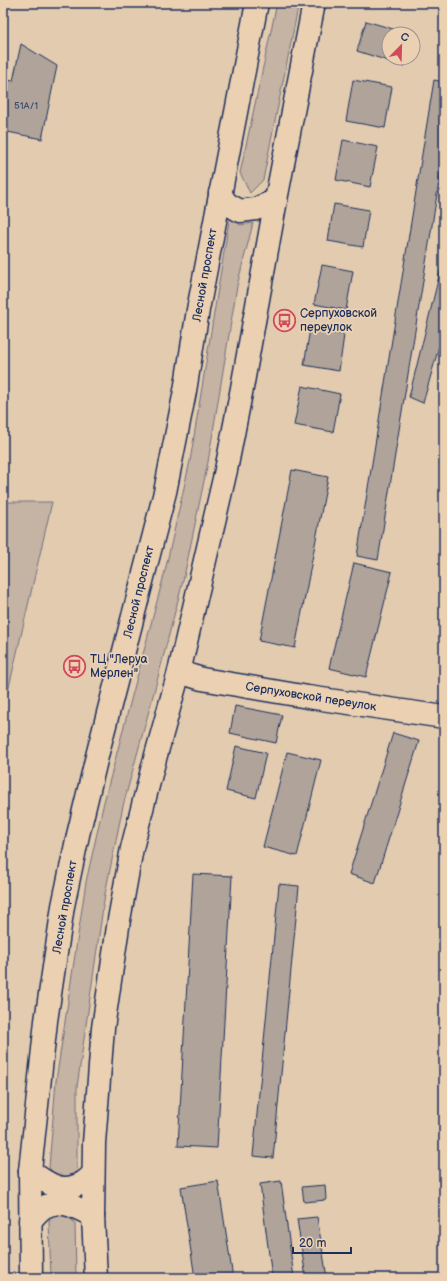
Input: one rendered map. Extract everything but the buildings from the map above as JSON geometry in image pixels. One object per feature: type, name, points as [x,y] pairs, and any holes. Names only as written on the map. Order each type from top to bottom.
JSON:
[{"type":"main road","name":"Лесной проспект","points":[[30,1278],[30,1171],[46,1021],[64,906],[78,835],[98,752],[165,492],[185,391],[198,310],[220,193],[257,3]]},
{"type":"main road","points":[[96,1278],[93,1216],[94,1143],[103,1028],[119,920],[132,848],[179,672],[226,470],[314,3]]},
{"type":"main road","points":[[220,193],[226,203],[240,211],[256,209],[276,200]]},
{"type":"main road","name":"Серпуховской переулок","points":[[179,672],[202,679],[308,697],[444,717]]},
{"type":"main road","points":[[30,1171],[45,1182],[61,1189],[78,1186],[93,1174]]},
{"type":"main road","points":[[30,1221],[43,1207],[59,1202],[76,1206],[93,1216]]},
{"type":"shaded area","points":[[277,3],[299,3],[263,180],[250,193],[240,173]]},
{"type":"shaded area","points":[[230,215],[240,225],[253,223],[237,286],[208,462],[184,577],[123,806],[105,894],[77,1087],[77,1170],[71,1178],[63,1181],[54,1175],[49,1167],[56,1081],[86,882],[104,802],[165,571],[190,461]]},
{"type":"shaded area","points":[[3,502],[52,502],[3,713]]},
{"type":"shaded area","points":[[62,1211],[75,1223],[76,1278],[51,1278],[49,1221]]},
{"type":"place","name":"Серпуховской переулок","points":[[284,320]]},
{"type":"place","name":"ТЦ \"Леруа Мерлен\"","points":[[74,666]]}]
